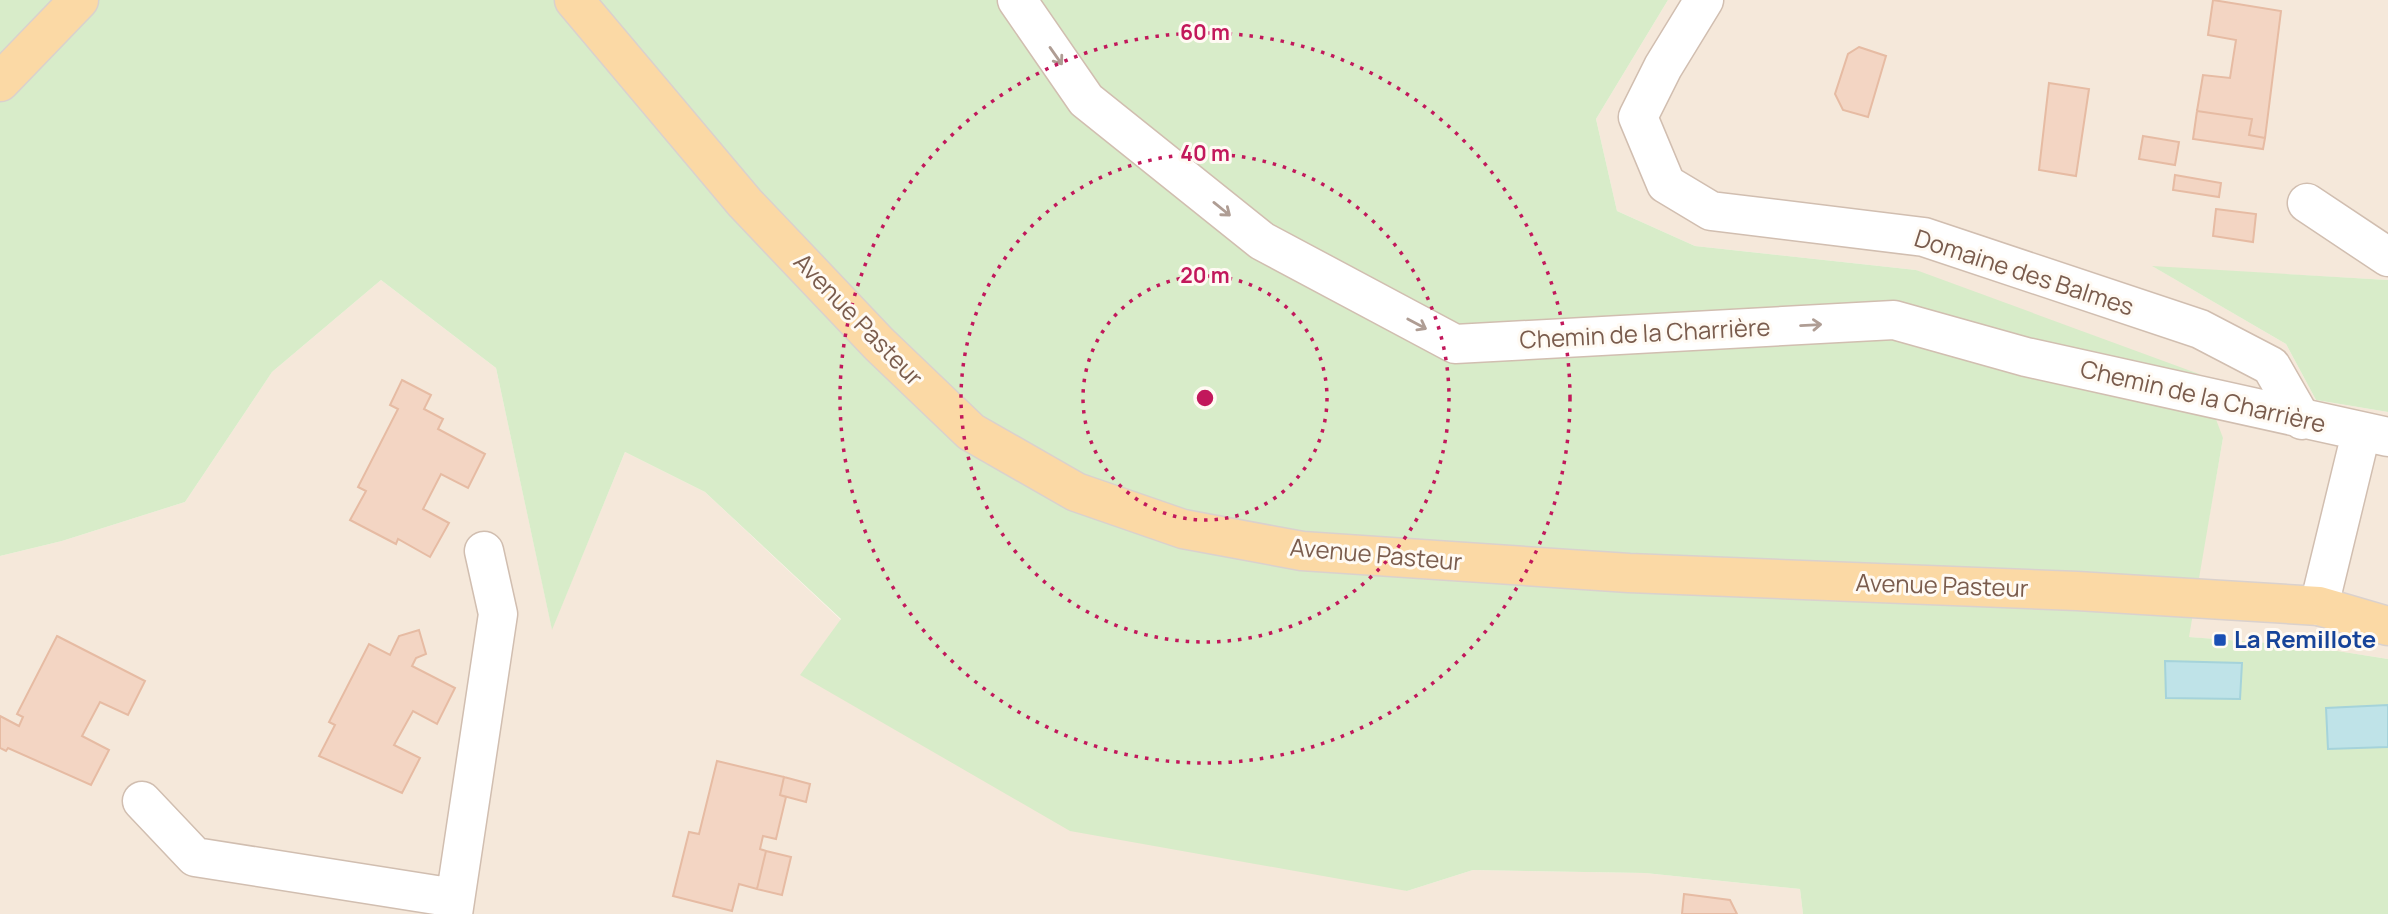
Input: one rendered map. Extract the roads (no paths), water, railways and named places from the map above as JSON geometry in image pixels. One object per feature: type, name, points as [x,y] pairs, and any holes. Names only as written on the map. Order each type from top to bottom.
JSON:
[{"type":"main road","points":[[0,82],[79,0]]},
{"type":"main road","name":"Avenue Pasteur","points":[[574,0],[745,203],[879,344],[971,432],[1076,492],[1183,529],[1302,551],[1629,573],[2077,591],[2319,606],[2388,626]]},
{"type":"street","name":"Chemin de la Charrière","points":[[1017,0],[1086,100],[1262,242],[1455,344],[1894,320],[2026,357],[2375,435]]},
{"type":"street","name":"Domaine des Balmes","points":[[1704,0],[1663,67],[1638,117],[1667,184],[1711,211],[1924,237],[2200,329],[2271,366],[2302,420]]},
{"type":"street","points":[[2306,203],[2388,257]]},
{"type":"street","points":[[2319,606],[2375,435]]},
{"type":"street","points":[[142,801],[195,857],[454,906],[498,614],[484,551]]},
{"type":"water","points":[[2165,661],[2242,663],[2240,699],[2166,698]]},
{"type":"water","points":[[2388,705],[2388,747],[2328,749],[2326,708]]},
{"type":"place","name":"La Remillote","points":[[2220,640]]}]
